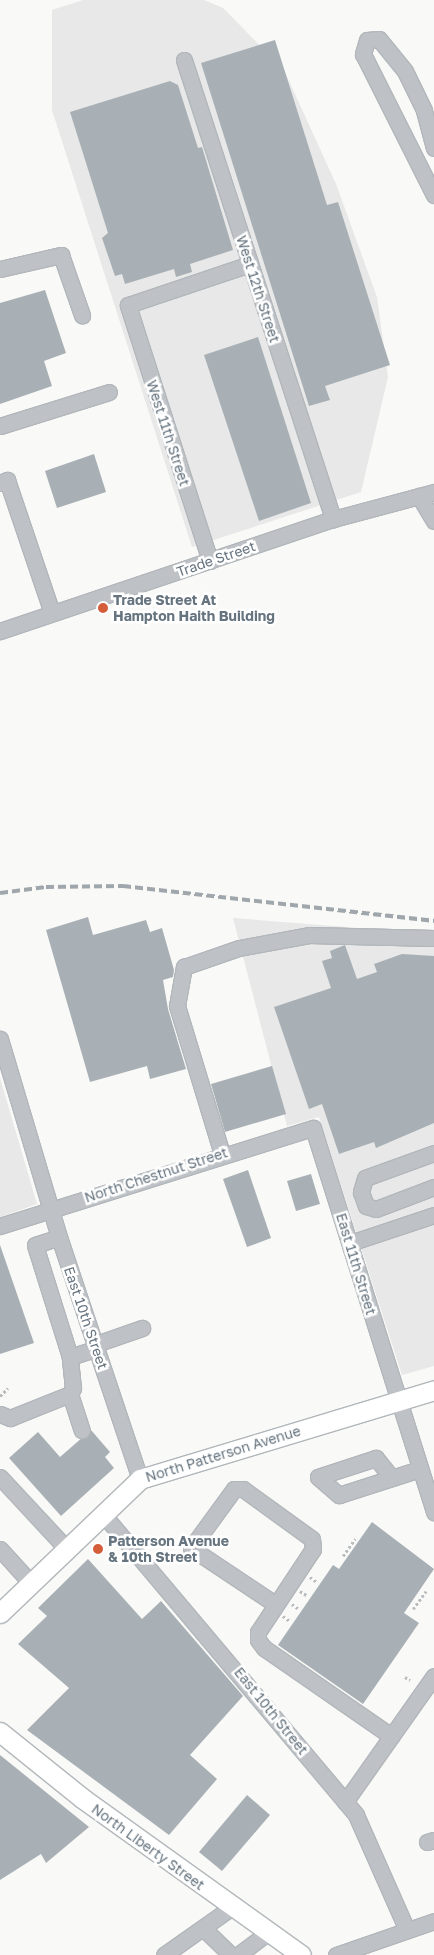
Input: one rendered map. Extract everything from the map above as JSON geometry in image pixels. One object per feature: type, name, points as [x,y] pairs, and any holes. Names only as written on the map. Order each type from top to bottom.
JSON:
[{"type":"main road","name":"North Patterson Avenue","points":[[0,1613],[29,1581],[140,1479],[434,1390]]},
{"type":"main road","name":"North Liberty Street","points":[[0,1732],[232,1907],[301,1955]]},
{"type":"street","points":[[434,148],[424,110],[405,71],[379,39],[367,40],[363,54],[434,195]]},
{"type":"street","name":"West 12th Street","points":[[184,60],[333,519]]},
{"type":"street","points":[[0,269],[61,255],[82,315]]},
{"type":"street","name":"West 11th Street","points":[[210,561],[128,305],[250,264]]},
{"type":"street","points":[[0,426],[109,392]]},
{"type":"street","points":[[0,483],[7,480],[52,613]]},
{"type":"street","name":"Trade Street","points":[[0,631],[333,519],[434,492]]},
{"type":"street","points":[[418,496],[434,521]]},
{"type":"street","points":[[222,1154],[177,1006],[184,967],[239,948],[308,935],[434,938]]},
{"type":"street","name":"East 10th Street","points":[[0,1039],[50,1209],[140,1479]]},
{"type":"street","name":"North Chestnut Street","points":[[0,1226],[222,1154],[313,1128]]},
{"type":"street","name":"East 11th Street","points":[[313,1128],[434,1512]]},
{"type":"street","points":[[434,1153],[365,1178],[361,1192],[366,1206],[376,1209],[434,1187]]},
{"type":"street","points":[[350,1243],[434,1216]]},
{"type":"street","points":[[59,1237],[35,1245],[70,1356],[74,1377],[70,1394],[82,1430]]},
{"type":"street","points":[[70,1356],[142,1328]]},
{"type":"street","points":[[0,1414],[10,1418],[70,1394]]},
{"type":"street","points":[[392,1478],[420,1469]]},
{"type":"street","points":[[0,1477],[65,1547]]},
{"type":"street","points":[[275,1604],[191,1548],[234,1489],[243,1489],[312,1539],[313,1549],[258,1632],[264,1648],[391,1736]]},
{"type":"street","name":"East 10th Street","points":[[102,1513],[356,1815],[407,1930]]},
{"type":"street","points":[[0,1549],[29,1581]]},
{"type":"street","points":[[345,1802],[434,1676]]},
{"type":"street","points":[[164,1955],[232,1907]]},
{"type":"street","points":[[336,1955],[434,1921]]},
{"type":"street","points":[[203,1928],[231,1955]]},
{"type":"street","points":[[238,1955],[268,1932]]},
{"type":"path","points":[[0,1396],[8,1388]]},
{"type":"path","points":[[343,1556],[355,1539]]},
{"type":"path","points":[[413,1609],[426,1591]]},
{"type":"path","points":[[405,1677],[410,1680]]},
{"type":"shaded area","points":[[83,0],[204,0],[223,8],[284,70],[336,184],[377,297],[388,377],[361,492],[192,547],[52,110],[52,10]]},
{"type":"shaded area","points":[[233,918],[434,934],[434,1366],[402,1375],[319,1117],[287,1126]]},
{"type":"shaded area","points":[[0,1078],[37,1204],[0,1217]]},
{"type":"building","points":[[275,40],[327,205],[338,202],[390,365],[325,386],[330,400],[309,406],[201,63]]},
{"type":"building","points":[[170,81],[178,85],[198,148],[202,147],[233,250],[190,264],[192,272],[176,277],[174,269],[125,284],[122,274],[115,276],[102,238],[108,233],[70,112]]},
{"type":"building","points":[[45,290],[66,353],[44,361],[52,386],[0,404],[0,303]]},
{"type":"building","points":[[258,337],[311,503],[259,521],[204,355]]},
{"type":"building","points":[[94,454],[106,492],[57,508],[45,471]]},
{"type":"building","points":[[88,917],[93,935],[146,920],[150,932],[162,928],[174,970],[173,977],[163,980],[168,1009],[186,1069],[150,1079],[147,1066],[90,1082],[46,930]]},
{"type":"building","points":[[345,945],[357,979],[377,972],[374,964],[402,954],[434,956],[434,1123],[376,1148],[374,1142],[339,1154],[322,1104],[309,1109],[274,1007],[331,988],[322,961],[332,958],[330,951]]},
{"type":"building","points":[[272,1066],[286,1114],[225,1132],[211,1084]]},
{"type":"building","points":[[248,1170],[271,1238],[247,1247],[223,1179]]},
{"type":"building","points":[[311,1174],[320,1204],[296,1211],[287,1181]]},
{"type":"building","points":[[0,1245],[34,1343],[0,1354]]},
{"type":"building","points":[[91,1430],[110,1452],[105,1457],[114,1468],[61,1516],[9,1458],[38,1432],[60,1457]]},
{"type":"building","points":[[372,1522],[434,1569],[404,1613],[419,1623],[363,1704],[278,1645],[333,1565],[339,1569]]},
{"type":"building","points":[[88,1559],[142,1619],[161,1601],[243,1696],[190,1755],[217,1779],[169,1835],[27,1730],[69,1688],[18,1644],[47,1616],[38,1608]]},
{"type":"building","points":[[0,1755],[89,1827],[46,1863],[41,1854],[0,1880]]},
{"type":"building","points":[[247,1795],[270,1815],[222,1871],[199,1852]]},
{"type":"railway","points":[[0,893],[46,887],[123,886],[434,921]]},
{"type":"place","name":"Trade Street At Hampton Haith Building","points":[[103,608]]},
{"type":"place","name":"Patterson Avenue & 10th Street","points":[[98,1549]]}]
